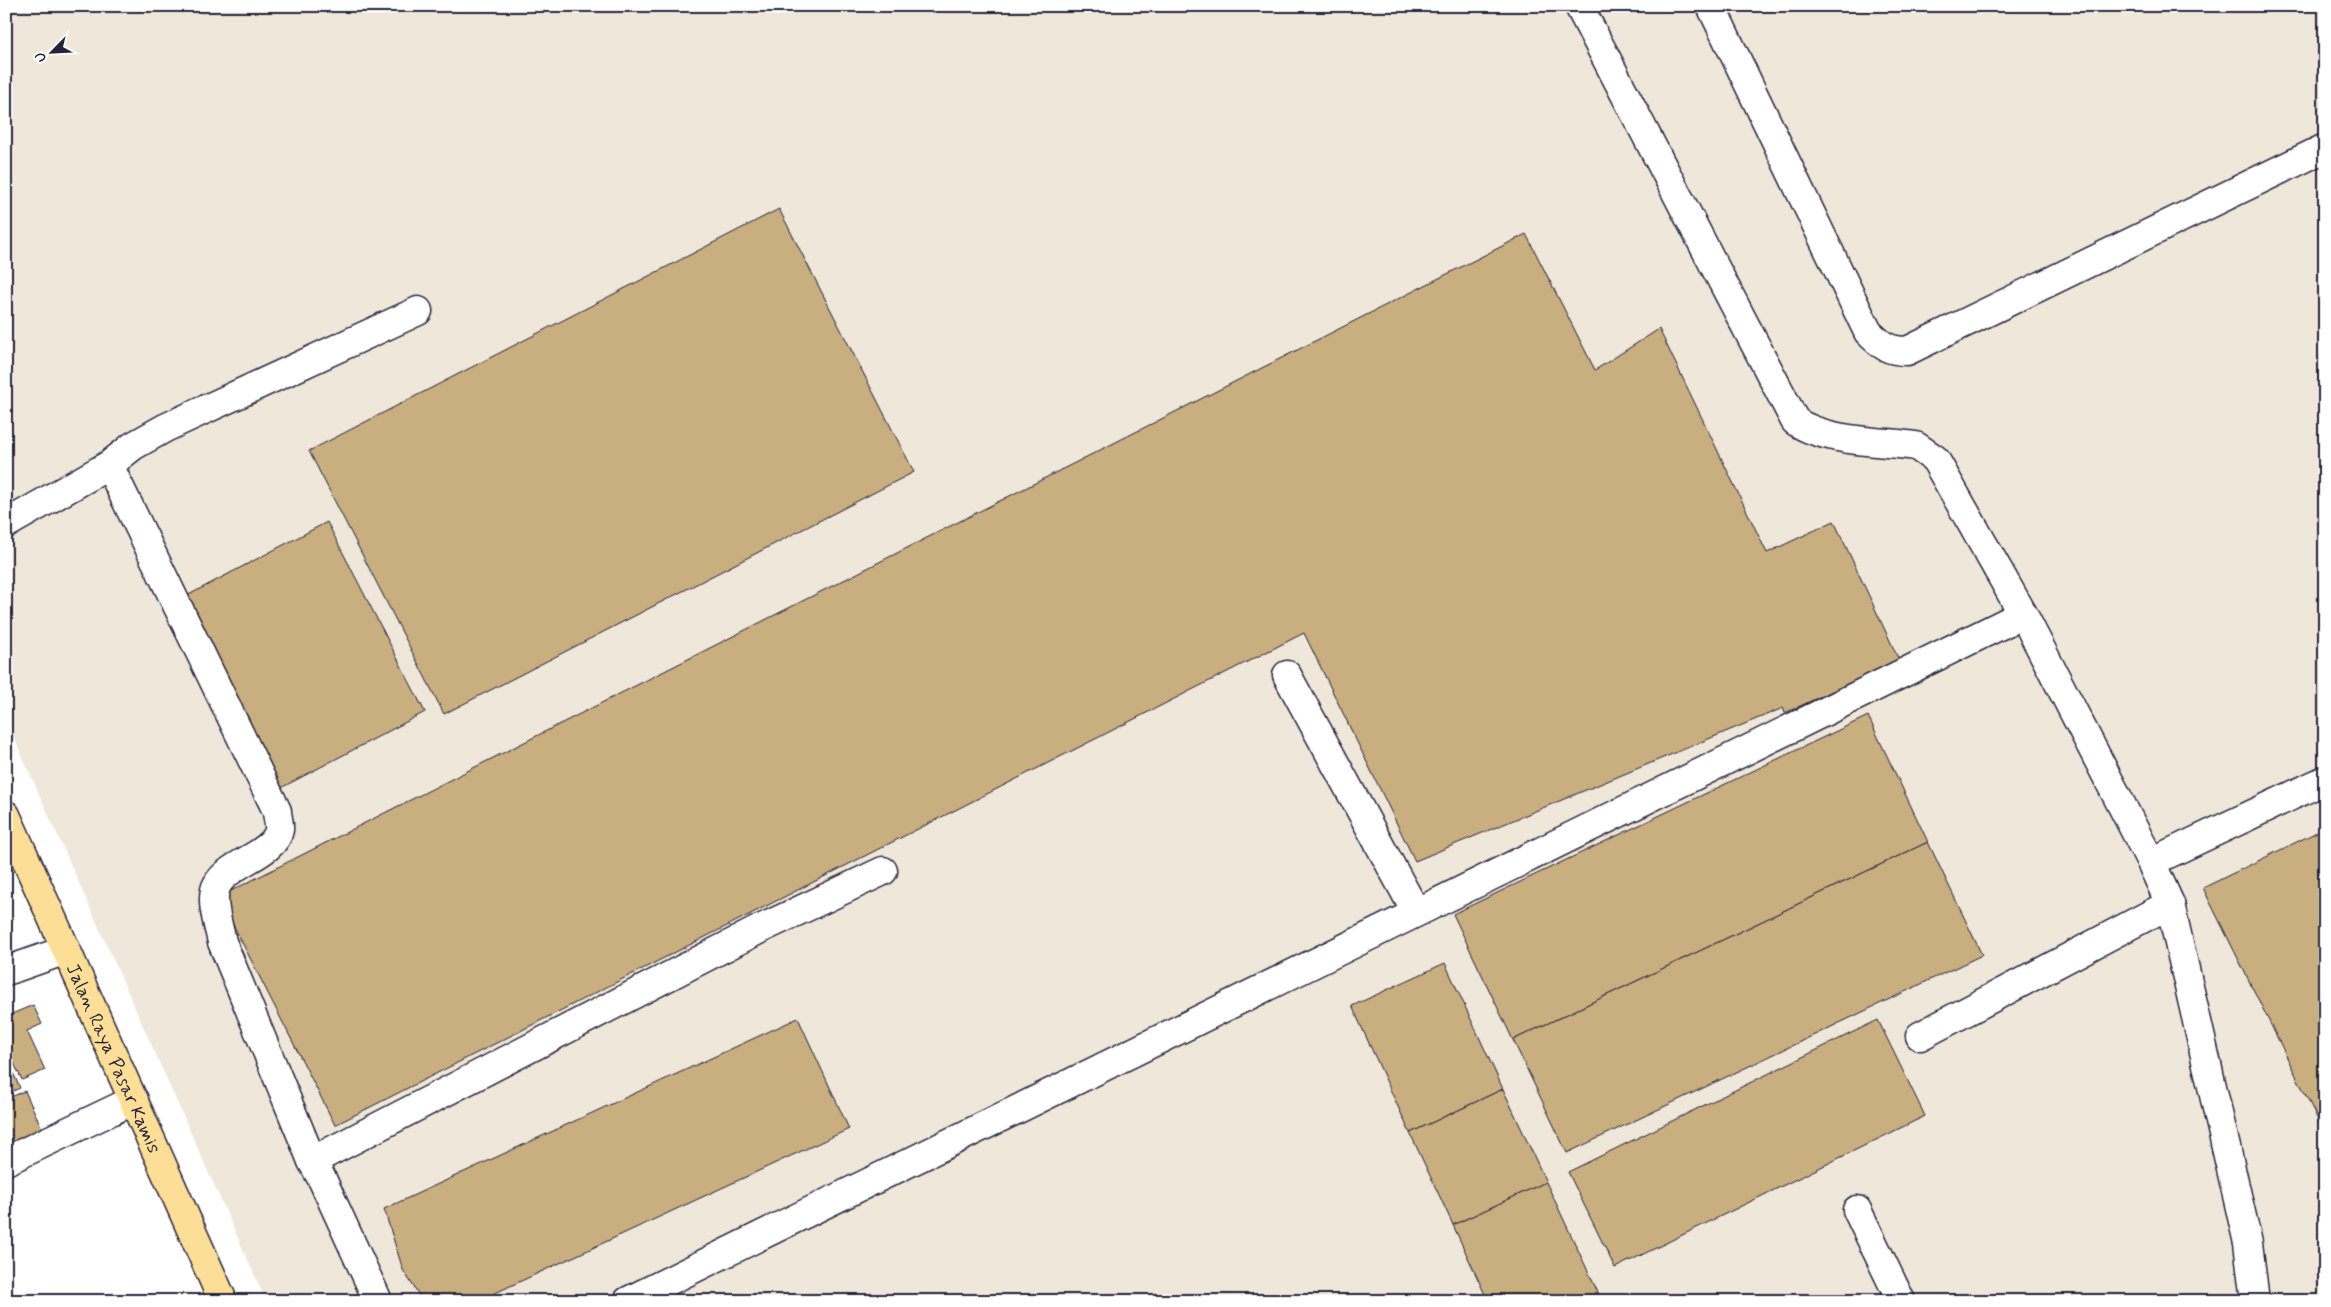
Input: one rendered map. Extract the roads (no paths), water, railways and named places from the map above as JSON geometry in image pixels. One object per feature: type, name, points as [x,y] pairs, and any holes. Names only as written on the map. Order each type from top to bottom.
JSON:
[{"type":"main road","name":"Jalan Raya Pasar Kamis","points":[[6,815],[223,1301]]},
{"type":"street","points":[[1578,6],[1795,421],[1806,428],[1830,435],[1916,446],[1926,451],[1935,459],[2023,614],[2151,862],[2170,904],[2248,1243],[2255,1301]]},
{"type":"street","points":[[1711,6],[1868,332],[1881,346],[1893,351],[1906,351],[2325,148]]},
{"type":"street","points":[[6,524],[110,465],[133,446],[165,428],[418,311]]},
{"type":"street","points":[[110,465],[277,811],[279,830],[274,842],[230,871],[216,886],[214,908],[222,942],[312,1161],[378,1301]]},
{"type":"street","points":[[628,1301],[2023,614]]},
{"type":"street","points":[[1288,675],[1416,912]]},
{"type":"street","points":[[2151,862],[2325,780]]},
{"type":"street","points":[[312,1161],[760,929],[884,870]]},
{"type":"street","points":[[1920,1036],[2170,904]]},
{"type":"street","points":[[6,971],[66,950]]},
{"type":"street","points":[[6,1161],[134,1100]]},
{"type":"street","points":[[1857,1210],[1901,1301]]}]
